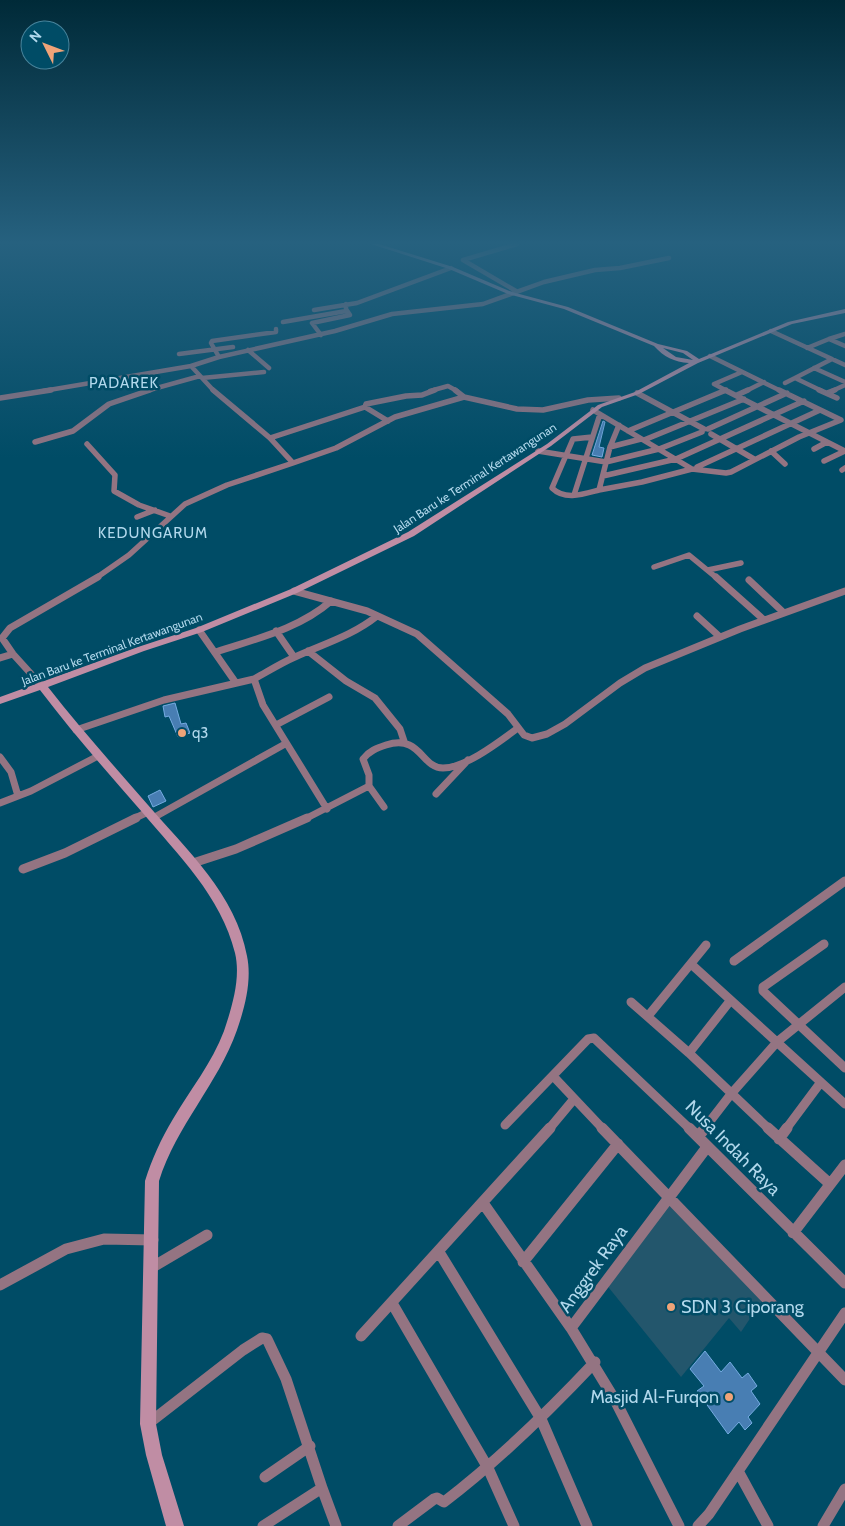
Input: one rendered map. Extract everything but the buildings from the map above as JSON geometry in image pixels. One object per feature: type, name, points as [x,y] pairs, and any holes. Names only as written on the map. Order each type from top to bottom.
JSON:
[{"type":"main road","points":[[584,315],[656,345],[693,355],[696,362],[682,361],[662,352]]},
{"type":"main road","name":"Jalan Baru ke Terminal Kertawangunan","points":[[0,702],[141,649],[198,630],[294,591],[412,534],[619,398],[637,393],[696,362],[771,331],[795,322],[826,315]]},
{"type":"main road","points":[[656,345],[674,367],[671,375]]},
{"type":"main road","points":[[671,348],[719,352]]},
{"type":"main road","points":[[673,358],[671,355],[674,353],[685,352]]},
{"type":"main road","points":[[42,686],[98,756],[194,863],[218,900],[231,925],[241,956],[242,977],[237,1008],[229,1034],[208,1075],[166,1143],[157,1161],[152,1181],[148,1424],[154,1455],[175,1526]]},
{"type":"street","points":[[283,322],[322,315]]},
{"type":"street","points":[[321,335],[312,323],[349,315]]},
{"type":"street","points":[[0,398],[191,366],[219,356],[321,335],[388,315]]},
{"type":"street","points":[[219,356],[214,350],[212,341],[276,332],[276,330]]},
{"type":"street","points":[[771,331],[845,364]]},
{"type":"street","points":[[807,348],[845,334]]},
{"type":"street","points":[[829,339],[845,346]]},
{"type":"street","points":[[179,354],[233,347]]},
{"type":"street","points":[[34,442],[73,431],[106,406],[122,399],[201,377],[266,370],[248,350]]},
{"type":"street","points":[[710,356],[844,420]]},
{"type":"street","points":[[785,383],[832,359]]},
{"type":"street","points":[[191,366],[221,398],[270,438],[293,463]]},
{"type":"street","points":[[814,368],[845,383]]},
{"type":"street","points":[[742,372],[714,384],[845,451]]},
{"type":"street","points":[[794,378],[837,398]]},
{"type":"street","points":[[737,395],[764,382]]},
{"type":"street","points":[[827,394],[845,383]]},
{"type":"street","points":[[270,438],[365,407],[366,404],[406,396],[422,395],[448,386],[464,397]]},
{"type":"street","points":[[628,430],[726,390]]},
{"type":"street","points":[[637,393],[754,459]]},
{"type":"street","points":[[538,451],[606,462],[659,449],[706,431],[787,393]]},
{"type":"street","points":[[42,686],[13,654],[1,636],[10,628],[92,582],[129,555],[185,504],[227,485],[336,448],[388,421],[449,400],[464,397],[531,410],[553,409],[588,400],[619,398]]},
{"type":"street","points":[[610,447],[643,439],[744,399]]},
{"type":"street","points":[[603,476],[676,459],[804,401]]},
{"type":"street","points":[[365,407],[388,421]]},
{"type":"street","points":[[592,437],[574,438],[552,490],[563,495],[574,495],[642,482],[695,468],[820,410]]},
{"type":"street","points":[[574,495],[592,437],[596,412],[676,459],[695,468],[727,473],[809,433],[844,420]]},
{"type":"street","points":[[599,490],[610,447],[619,425]]},
{"type":"street","points":[[814,449],[827,442]]},
{"type":"street","points":[[87,444],[115,475],[114,491],[139,505],[170,516]]},
{"type":"street","points":[[771,451],[785,464]]},
{"type":"street","points":[[824,462],[845,451]]},
{"type":"street","points":[[138,517],[155,510]]},
{"type":"street","points":[[654,568],[690,555],[764,620]]},
{"type":"street","points":[[708,570],[741,563]]},
{"type":"street","points":[[748,580],[783,612]]},
{"type":"street","points":[[294,591],[350,606],[403,626],[428,642],[508,714],[524,735],[532,738],[547,734],[645,668],[783,612],[845,591]]},
{"type":"street","points":[[216,652],[276,631],[315,614],[331,601]]},
{"type":"street","points":[[76,730],[158,700],[187,692],[254,679],[294,657],[330,644],[362,627],[377,616]]},
{"type":"street","points":[[697,616],[720,637]]},
{"type":"street","points":[[198,630],[216,652],[236,683]]},
{"type":"street","points":[[276,631],[294,657]]},
{"type":"street","points":[[308,651],[346,681],[375,698],[400,729],[404,741],[440,768],[470,759],[518,728]]},
{"type":"street","points":[[0,658],[13,654]]},
{"type":"street","points":[[254,679],[264,710],[276,725],[285,744],[327,809]]},
{"type":"street","points":[[276,725],[329,697]]},
{"type":"street","points":[[384,807],[369,786],[370,780],[364,765],[364,756],[374,749],[394,742],[404,741]]},
{"type":"street","points":[[23,868],[40,864],[150,815],[285,744]]},
{"type":"street","points":[[0,803],[98,756]]},
{"type":"street","points":[[0,757],[11,772],[18,796]]},
{"type":"street","points":[[436,794],[470,759]]},
{"type":"street","points":[[194,863],[217,856],[299,823],[369,786]]},
{"type":"street","points":[[734,961],[845,881]]},
{"type":"street","points":[[648,1016],[706,944]]},
{"type":"street","points":[[824,944],[763,987],[764,993],[845,1068]]},
{"type":"street","points":[[690,964],[845,1104]]},
{"type":"street","points":[[698,1137],[731,1094],[777,1042],[845,987]]},
{"type":"street","points":[[689,1053],[730,1001]]},
{"type":"street","points":[[631,1002],[689,1053],[830,1184]]},
{"type":"street","name":"Nusa Indah Raya","points":[[552,1076],[588,1039],[595,1040],[698,1137],[845,1283]]},
{"type":"street","points":[[505,1126],[552,1076],[670,1197],[747,1281],[845,1380]]},
{"type":"street","points":[[780,1139],[821,1082]]},
{"type":"street","points":[[361,1336],[439,1252],[574,1099]]},
{"type":"street","points":[[523,1262],[618,1144]]},
{"type":"street","name":"Anggrek Raya","points":[[679,1526],[635,1435],[595,1362],[572,1328],[707,1147]]},
{"type":"street","points":[[793,1233],[845,1164]]},
{"type":"street","points":[[483,1203],[523,1262],[572,1328]]},
{"type":"street","points":[[151,1268],[207,1235]]},
{"type":"street","points":[[0,1285],[66,1249],[104,1239],[152,1240]]},
{"type":"street","points":[[439,1252],[541,1419],[587,1526]]},
{"type":"street","points":[[392,1303],[488,1468],[514,1526]]},
{"type":"street","points":[[698,1526],[709,1514],[845,1313]]},
{"type":"street","points":[[148,1424],[243,1350],[265,1338],[279,1360],[336,1526]]},
{"type":"street","points":[[398,1526],[434,1499],[437,1498],[444,1502],[488,1468],[541,1419],[595,1362]]},
{"type":"street","points":[[265,1477],[310,1446]]},
{"type":"street","points":[[738,1471],[768,1526]]},
{"type":"street","points":[[263,1526],[322,1488]]},
{"type":"street","points":[[823,1526],[845,1489]]},
{"type":"shaded area","points":[[670,1196],[765,1296],[741,1332],[729,1318],[681,1377],[605,1283]]},
{"type":"place","name":"q3","points":[[182,733]]},
{"type":"place","name":"SDN 3 Ciporang","points":[[671,1307]]},
{"type":"place","name":"Masjid Al-Furqon","points":[[729,1397]]},
{"type":"district","name":"PADAREK","points":[[124,383]]},
{"type":"district","name":"KEDUNGARUM","points":[[153,533]]}]
